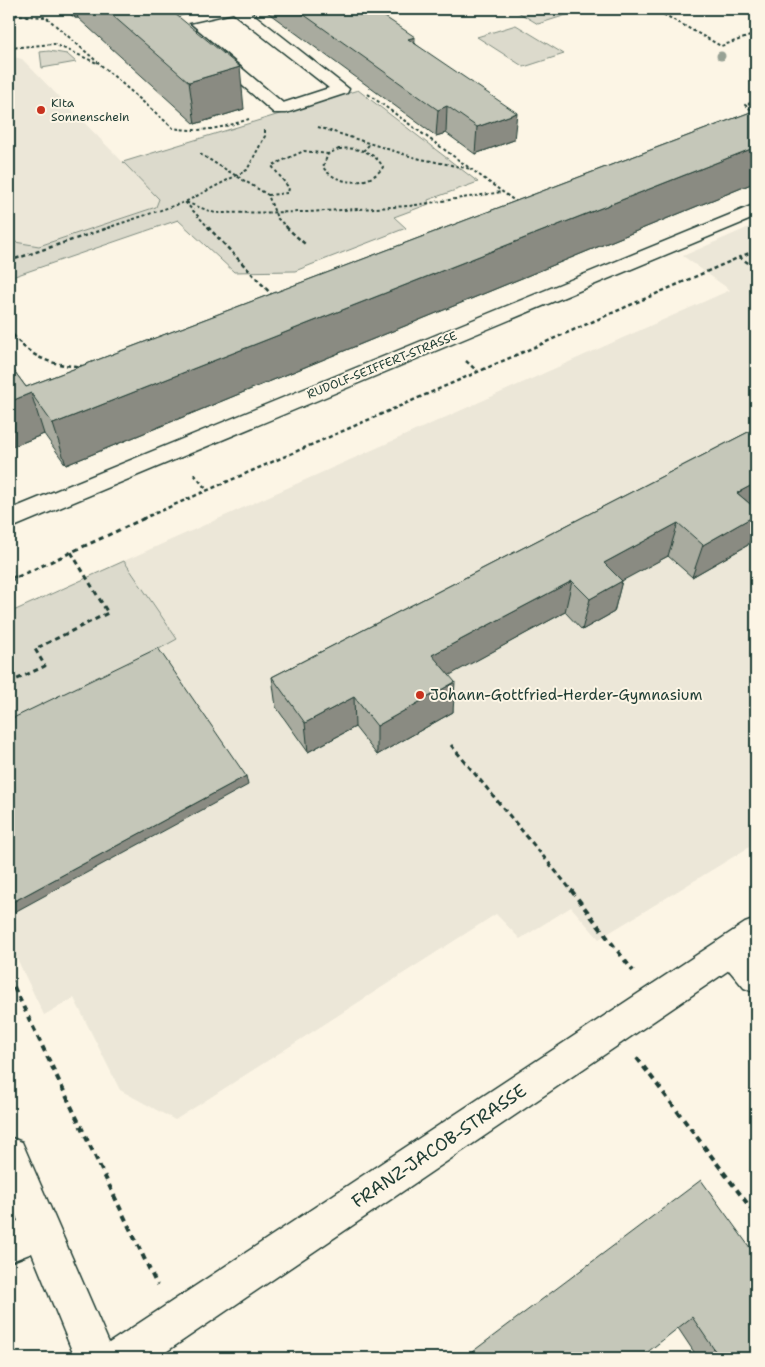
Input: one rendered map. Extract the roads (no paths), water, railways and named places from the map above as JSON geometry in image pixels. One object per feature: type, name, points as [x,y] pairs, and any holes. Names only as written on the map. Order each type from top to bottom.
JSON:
[{"type":"street","points":[[162,9],[280,109],[341,89],[238,9]]},
{"type":"street","points":[[178,22],[228,9]]},
{"type":"street","name":"RUDOLF-SEIFFERT-STRASSE","points":[[9,520],[756,210]]},
{"type":"street","points":[[745,942],[756,977]]},
{"type":"street","name":"FRANZ-JACOB-STRASSE","points":[[122,1358],[745,942]]},
{"type":"street","points":[[9,1155],[25,1237],[95,1358]]},
{"type":"place","name":"Kita Sonnenschein","points":[[41,110]]},
{"type":"place","name":"Johann-Gottfried-Herder-Gymnasium","points":[[420,695]]}]
